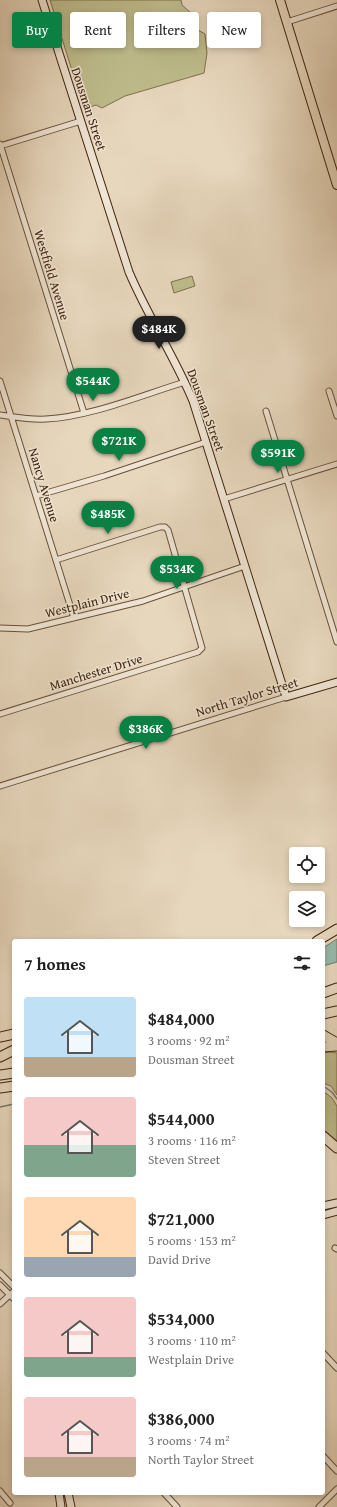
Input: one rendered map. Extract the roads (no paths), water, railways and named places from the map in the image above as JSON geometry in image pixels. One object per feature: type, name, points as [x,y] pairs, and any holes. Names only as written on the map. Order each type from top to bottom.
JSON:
[{"type":"highway","points":[[320,939],[337,929]]},
{"type":"highway","points":[[325,993],[337,988]]},
{"type":"highway","points":[[325,994],[337,992]]},
{"type":"highway","points":[[0,1037],[12,1034]]},
{"type":"highway","points":[[325,1037],[337,1046]]},
{"type":"highway","points":[[325,1047],[337,1046]]},
{"type":"highway","points":[[0,1057],[12,1051]]},
{"type":"highway","points":[[0,1057],[12,1054]]},
{"type":"highway","points":[[0,1075],[12,1073]]},
{"type":"highway","points":[[0,1088],[12,1086]]},
{"type":"highway","points":[[325,1138],[337,1148]]},
{"type":"main road","points":[[280,0],[337,185]]},
{"type":"street","name":"Dousman Street","points":[[42,0],[129,272],[139,296],[185,382],[206,442],[286,697]]},
{"type":"street","points":[[287,22],[337,6]]},
{"type":"street","points":[[0,146],[81,121]]},
{"type":"street","name":"Westfield Avenue","points":[[0,146],[84,413]]},
{"type":"street","name":"Nancy Avenue","points":[[0,381],[74,618]]},
{"type":"street","points":[[0,415],[47,419],[84,413],[185,382]]},
{"type":"street","points":[[329,391],[337,416]]},
{"type":"street","points":[[266,411],[337,642]]},
{"type":"street","points":[[36,496],[104,476],[206,442]]},
{"type":"street","points":[[224,499],[337,464]]},
{"type":"street","points":[[56,560],[163,526],[168,530],[185,586]]},
{"type":"street","name":"Westplain Drive","points":[[0,628],[28,629],[143,601],[245,566]]},
{"type":"street","name":"Manchester Drive","points":[[0,714],[198,652],[202,648],[201,640],[185,586]]},
{"type":"street","points":[[318,687],[337,677]]},
{"type":"street","points":[[318,687],[337,682]]},
{"type":"street","name":"North Taylor Street","points":[[0,786],[318,687]]},
{"type":"street","points":[[325,1206],[337,1203]]},
{"type":"street","points":[[325,1215],[337,1211]]},
{"type":"street","points":[[0,1272],[12,1285]]},
{"type":"street","points":[[0,1285],[12,1293],[0,1304]]},
{"type":"street","points":[[325,1355],[337,1368]]},
{"type":"street","points":[[325,1458],[337,1471]]},
{"type":"street","points":[[319,1507],[337,1489]]},
{"type":"street","points":[[0,1491],[10,1503]]},
{"type":"street","points":[[59,1495],[61,1507]]},
{"type":"street","points":[[68,1495],[70,1507]]},
{"type":"street","points":[[166,1495],[177,1507]]},
{"type":"waterway","points":[[325,1087],[332,1092],[337,1099]]},
{"type":"waterway","points":[[0,1107],[12,1104]]}]
